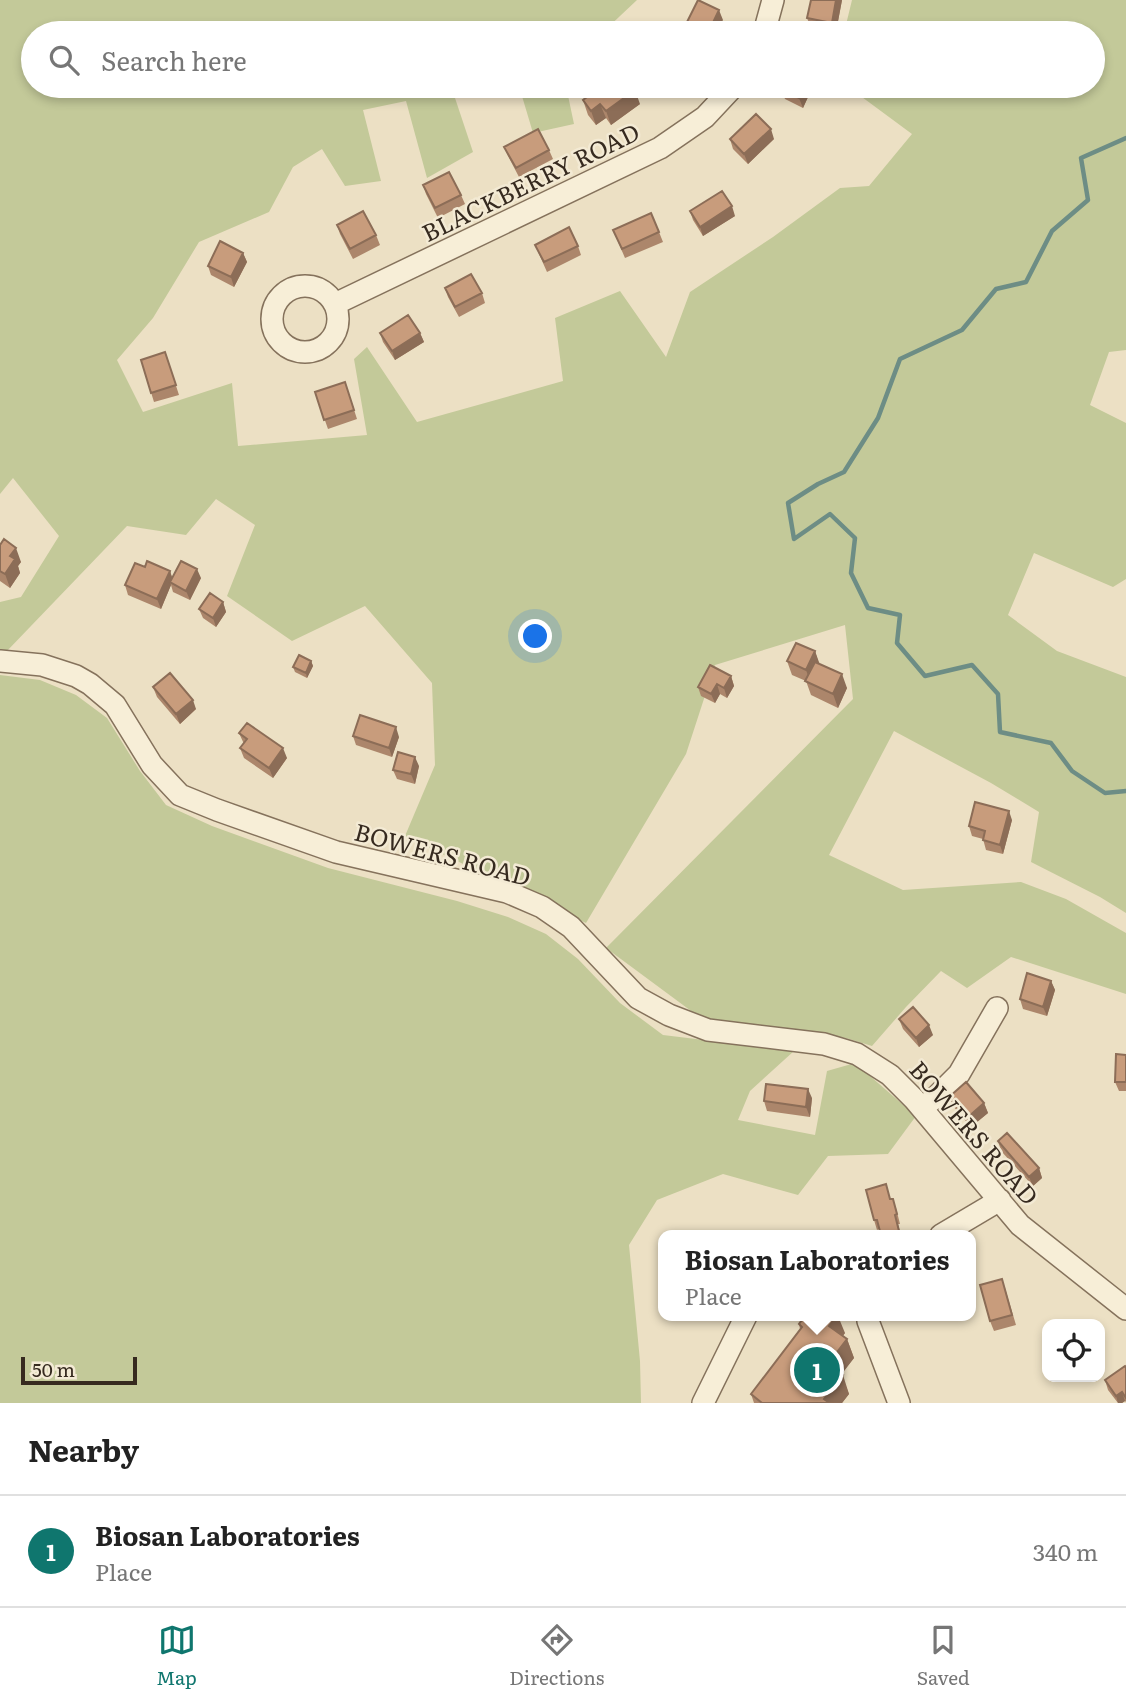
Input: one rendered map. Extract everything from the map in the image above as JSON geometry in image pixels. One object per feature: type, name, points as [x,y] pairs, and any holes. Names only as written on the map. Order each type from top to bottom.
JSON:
[{"type":"street","points":[[767,21],[773,0]]},
{"type":"street","name":"BLACKBERRY ROAD","points":[[335,304],[660,148],[705,117],[723,98]]},
{"type":"street","name":"BOWERS ROAD","points":[[0,661],[42,665],[76,676],[90,684],[116,705],[152,765],[180,794],[217,810],[336,852],[507,892],[542,907],[571,927],[638,998],[669,1015],[708,1030],[824,1044],[857,1054],[890,1074],[1020,1225],[1126,1310]]},
{"type":"street","points":[[922,1108],[959,1074],[997,1009]]},
{"type":"street","points":[[949,1230],[1000,1200]]},
{"type":"street","points":[[703,1403],[744,1321]]},
{"type":"street","points":[[868,1321],[899,1403]]},
{"type":"green space","points":[[0,0],[637,0],[615,21],[21,21],[21,98],[455,98],[473,152],[427,178],[406,101],[363,110],[381,181],[345,186],[322,149],[293,167],[269,212],[199,242],[153,318],[117,360],[143,412],[232,383],[238,446],[367,435],[354,359],[367,347],[417,422],[563,381],[555,318],[620,291],[666,357],[690,292],[840,188],[869,186],[912,134],[863,98],[1105,98],[1105,21],[847,21],[852,0],[1126,0],[1126,350],[1109,352],[1090,405],[1126,423],[1126,579],[1113,587],[1034,553],[1008,615],[1057,651],[1126,677],[1126,913],[1031,862],[1039,812],[894,731],[829,855],[903,890],[1021,882],[1066,899],[1126,933],[1126,994],[1011,957],[967,988],[941,971],[872,1046],[846,1038],[706,1022],[606,948],[853,699],[845,625],[715,665],[686,754],[586,923],[405,836],[435,765],[432,683],[365,606],[292,641],[227,596],[255,525],[216,499],[186,535],[127,526],[6,652],[0,651],[0,602],[21,597],[59,536],[13,478],[0,494]]},
{"type":"green space","points":[[523,98],[569,98],[574,124],[533,133]]},
{"type":"green space","points":[[0,675],[40,680],[76,695],[107,718],[140,771],[166,805],[212,826],[328,868],[457,901],[508,917],[546,934],[578,959],[620,1003],[663,1035],[794,1051],[750,1091],[738,1120],[815,1135],[827,1071],[855,1063],[916,1116],[888,1154],[828,1156],[798,1195],[723,1174],[657,1200],[629,1245],[640,1361],[641,1403],[0,1403]]},
{"type":"building","points":[[698,0],[719,10],[714,21],[688,21]]},
{"type":"building","points":[[811,0],[836,0],[832,21],[807,18]]},
{"type":"building","points":[[624,98],[606,111],[600,104],[591,111],[583,100]]},
{"type":"building","points":[[756,114],[771,129],[744,154],[730,139]]},
{"type":"building","points":[[538,129],[549,150],[516,168],[504,147]]},
{"type":"building","points":[[449,172],[461,195],[435,208],[423,185]]},
{"type":"building","points":[[722,191],[732,206],[700,227],[690,211]]},
{"type":"building","points":[[363,211],[376,235],[350,249],[337,225]]},
{"type":"building","points":[[651,213],[659,232],[622,249],[613,230]]},
{"type":"building","points":[[569,227],[578,246],[544,262],[535,245]]},
{"type":"building","points":[[220,241],[243,253],[231,277],[208,266]]},
{"type":"building","points":[[471,274],[482,293],[455,307],[445,288]]},
{"type":"building","points":[[408,315],[420,333],[392,351],[380,333]]},
{"type":"building","points":[[165,352],[176,385],[151,393],[141,360]]},
{"type":"building","points":[[345,382],[354,410],[324,420],[315,392]]},
{"type":"building","points":[[4,539],[16,548],[10,556],[15,559],[5,574],[0,571],[0,545]]},
{"type":"building","points":[[147,561],[170,571],[157,599],[125,585],[135,563],[145,567]]},
{"type":"building","points":[[181,561],[197,569],[186,591],[170,582]]},
{"type":"building","points":[[210,593],[223,602],[213,618],[199,609]]},
{"type":"building","points":[[796,643],[815,651],[806,670],[787,661]]},
{"type":"building","points":[[299,655],[311,661],[306,673],[293,667]]},
{"type":"building","points":[[815,662],[842,674],[833,694],[805,681]]},
{"type":"building","points":[[710,665],[731,676],[724,688],[717,684],[711,694],[698,687]]},
{"type":"building","points":[[170,673],[193,700],[176,714],[153,687]]},
{"type":"building","points":[[360,715],[396,727],[389,748],[353,736]]},
{"type":"building","points":[[247,723],[283,748],[269,768],[240,748],[247,739],[239,733]]},
{"type":"building","points":[[398,752],[415,757],[411,774],[393,770]]},
{"type":"building","points":[[975,802],[1009,811],[1000,845],[983,840],[985,831],[969,826]]},
{"type":"building","points":[[1027,973],[1051,981],[1043,1007],[1020,999]]},
{"type":"building","points":[[913,1007],[929,1025],[916,1038],[899,1019]]},
{"type":"building","points":[[1116,1054],[1126,1055],[1126,1082],[1115,1082]]},
{"type":"building","points":[[966,1082],[984,1103],[967,1118],[949,1097]]},
{"type":"building","points":[[766,1084],[808,1089],[806,1107],[764,1101]]},
{"type":"building","points":[[1007,1133],[1039,1168],[1029,1177],[998,1141]]},
{"type":"building","points":[[886,1184],[890,1199],[893,1199],[899,1230],[880,1230],[877,1220],[874,1220],[866,1190]]},
{"type":"building","points":[[1002,1279],[1012,1315],[990,1321],[980,1285]]},
{"type":"building","points":[[801,1321],[833,1321],[829,1326],[847,1339],[828,1364],[843,1375],[824,1399],[827,1403],[762,1403],[751,1394],[802,1327],[799,1324]]},
{"type":"building","points":[[1125,1366],[1126,1398],[1122,1392],[1116,1396],[1105,1380]]},
{"type":"waterway","points":[[1126,138],[1081,158],[1088,200],[1052,231],[1026,282],[996,289],[962,330],[900,359],[878,418],[844,472],[788,503],[794,539],[830,514],[855,538],[851,573],[868,608],[900,615],[897,643],[925,676],[972,665],[998,694],[1000,732],[1051,743],[1072,771],[1105,793],[1126,791]]},
{"type":"place","name":"Biosan Laboratories","points":[[817,1370]]}]
